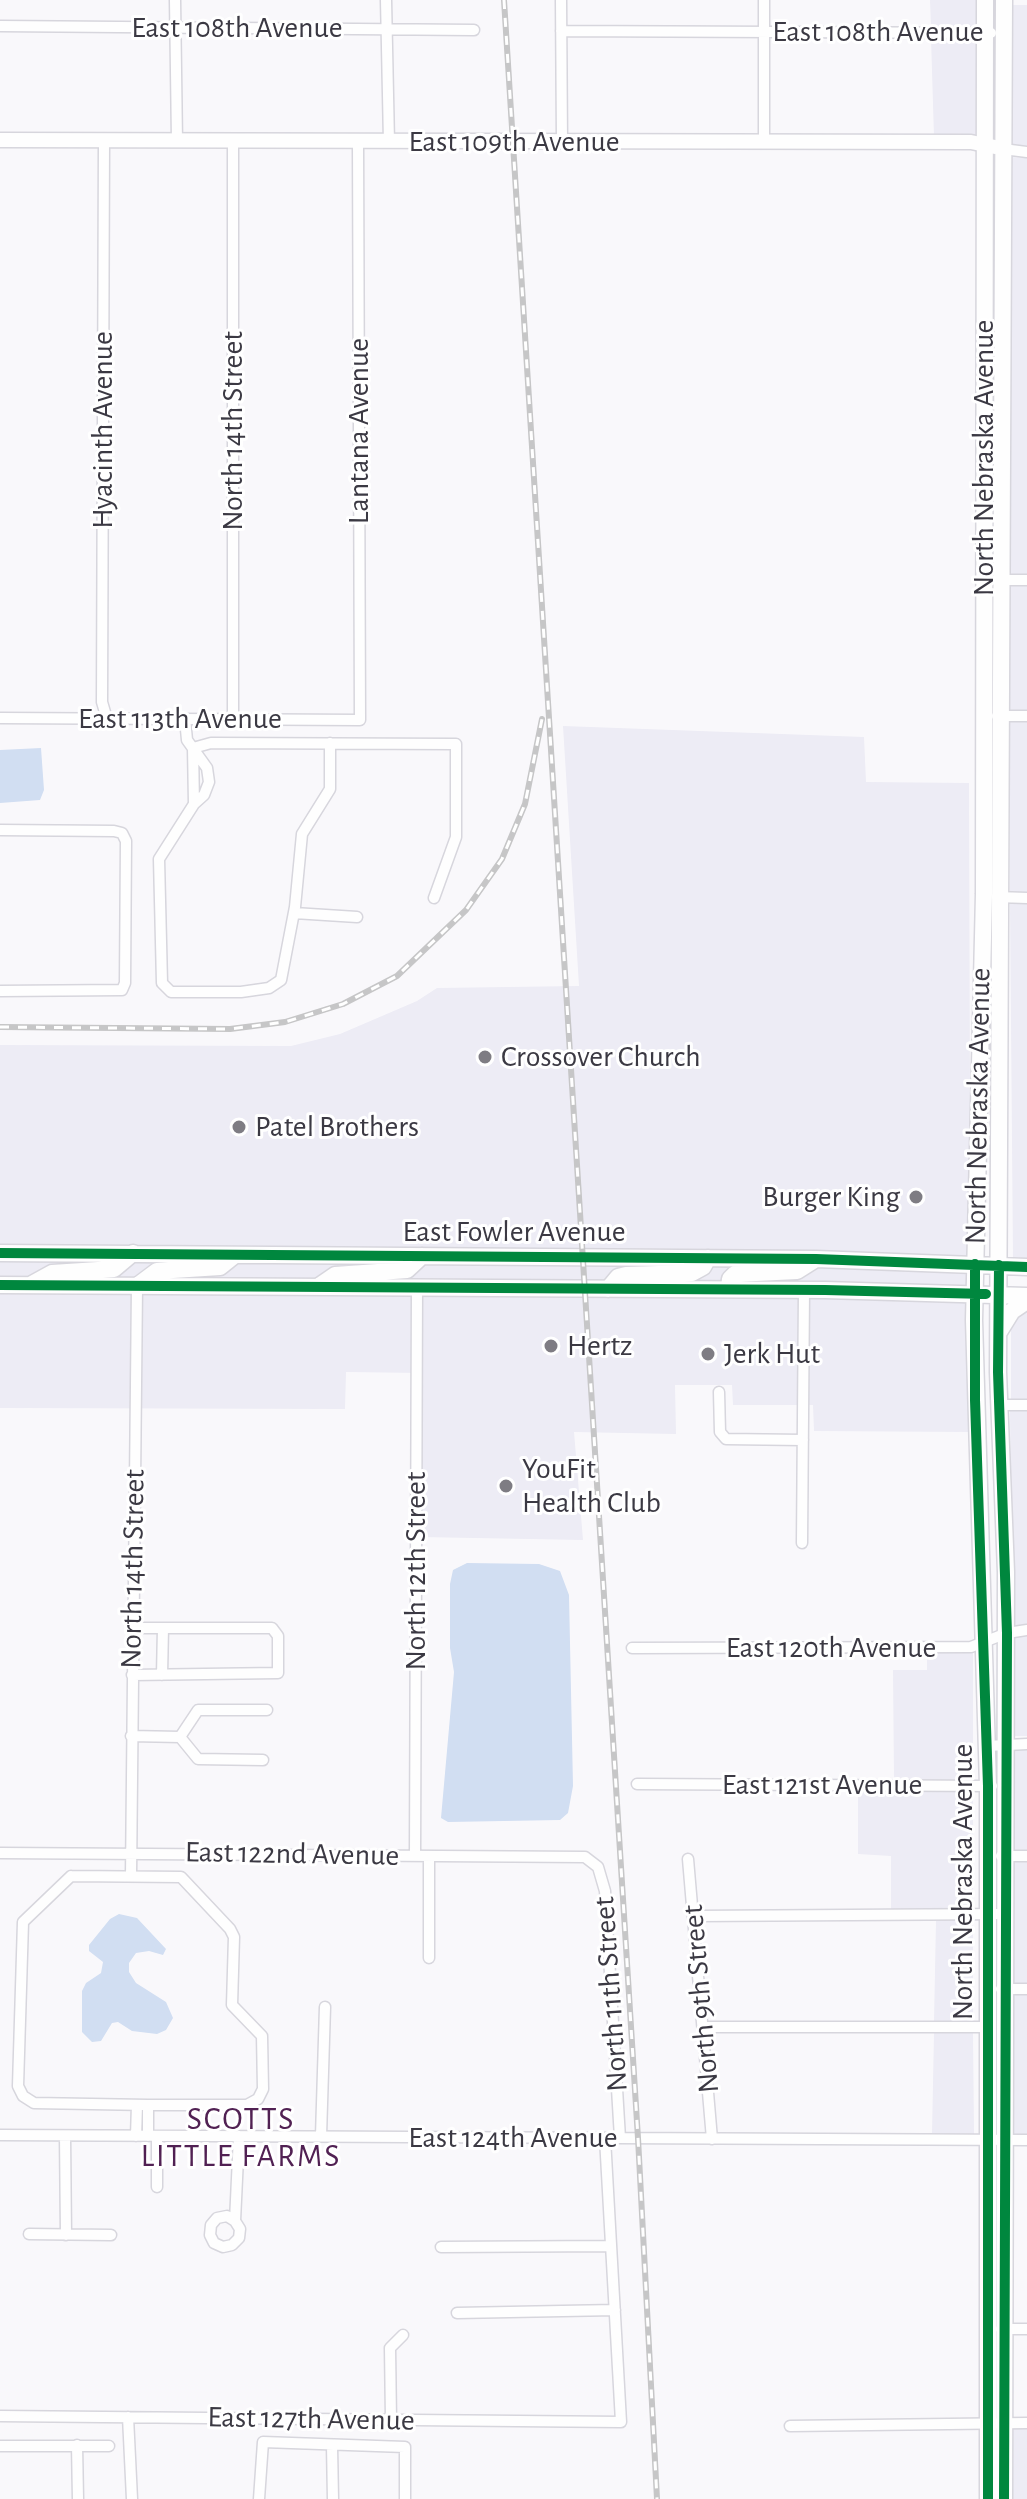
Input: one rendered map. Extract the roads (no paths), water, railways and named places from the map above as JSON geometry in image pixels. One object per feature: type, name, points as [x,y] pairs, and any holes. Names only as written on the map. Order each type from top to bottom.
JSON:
[{"type":"main road","name":"North Nebraska Avenue","points":[[985,0],[984,894],[974,1330],[988,1786],[997,1856],[996,2140],[987,2328],[1004,2499]]},
{"type":"main road","name":"North Nebraska Avenue","points":[[997,1856],[1006,1787],[1007,1633],[998,1334],[1004,0]]},
{"type":"main road","points":[[984,304],[1003,305]]},
{"type":"main road","points":[[984,724],[1003,724]]},
{"type":"main road","points":[[980,1018],[990,1055],[992,1085],[1001,1096]]},
{"type":"main road","name":"East Fowler Avenue","points":[[0,1253],[816,1259],[1027,1267]]},
{"type":"main road","points":[[31,1286],[52,1273],[114,1269],[133,1253]]},
{"type":"main road","points":[[137,1286],[157,1271],[220,1267],[235,1255]]},
{"type":"main road","points":[[319,1286],[335,1275],[407,1270],[422,1256]]},
{"type":"main road","points":[[608,1289],[618,1277],[626,1275],[692,1273],[703,1267],[708,1258]]},
{"type":"main road","points":[[729,1289],[730,1279],[735,1274],[797,1271],[816,1259]]},
{"type":"main road","name":"East Fowler Avenue","points":[[0,1285],[729,1289],[975,1294],[1027,1298]]},
{"type":"main road","points":[[939,1293],[963,1311],[974,1330]]},
{"type":"main road","points":[[998,1334],[1012,1311],[1027,1298]]},
{"type":"main road","name":"North Nebraska Avenue","points":[[988,2499],[1005,2329],[996,2140]]},
{"type":"street","points":[[175,0],[177,141]]},
{"type":"street","points":[[386,0],[389,142]]},
{"type":"street","points":[[561,0],[562,142]]},
{"type":"street","points":[[764,0],[764,142]]},
{"type":"street","name":"East 108th Avenue","points":[[0,26],[474,30]]},
{"type":"street","name":"East 108th Avenue","points":[[561,31],[1004,33]]},
{"type":"street","name":"East 109th Avenue","points":[[0,140],[985,144],[1027,152]]},
{"type":"street","name":"Hyacinth Avenue","points":[[104,140],[102,702],[107,719]]},
{"type":"street","name":"North 14th Street","points":[[233,142],[233,721]]},
{"type":"street","name":"Lantana Avenue","points":[[358,142],[360,720]]},
{"type":"street","points":[[985,580],[1027,580]]},
{"type":"street","points":[[1003,724],[1027,716]]},
{"type":"street","name":"East 113th Avenue","points":[[0,718],[360,720]]},
{"type":"street","points":[[185,719],[185,735],[209,777],[204,795],[194,804],[159,859],[165,989],[241,992],[278,983],[283,976],[303,830],[330,789],[330,743]]},
{"type":"street","points":[[193,748],[211,743],[456,744],[456,837],[434,898]]},
{"type":"street","points":[[193,748],[194,804]]},
{"type":"street","points":[[0,830],[122,833],[126,857],[125,983],[122,990],[0,991]]},
{"type":"street","points":[[984,894],[1001,898],[1027,898]]},
{"type":"street","points":[[294,913],[357,917]]},
{"type":"street","name":"North 14th Street","points":[[131,1876],[137,1286]]},
{"type":"street","name":"North 12th Street","points":[[415,1856],[417,1287]]},
{"type":"street","points":[[802,1543],[804,1290]]},
{"type":"street","points":[[719,1392],[720,1432],[726,1439],[803,1440]]},
{"type":"street","points":[[999,1405],[1027,1405]]},
{"type":"street","points":[[132,1628],[272,1628],[278,1636],[278,1673],[132,1675]]},
{"type":"street","points":[[162,1675],[163,1628]]},
{"type":"street","name":"East 120th Avenue","points":[[632,1648],[971,1647],[1007,1633],[1027,1630]]},
{"type":"street","points":[[180,1737],[198,1710],[267,1710]]},
{"type":"street","points":[[131,1736],[180,1737],[198,1759],[263,1760]]},
{"type":"street","points":[[987,1746],[1027,1744]]},
{"type":"street","name":"East 121st Avenue","points":[[637,1784],[1006,1787]]},
{"type":"street","name":"East 122nd Avenue","points":[[0,1853],[585,1857]]},
{"type":"street","points":[[429,1856],[429,1958]]},
{"type":"street","points":[[997,1856],[1027,1856]]},
{"type":"street","name":"North 11th Street","points":[[585,1857],[598,1867],[605,1891],[620,2138]]},
{"type":"street","name":"North 9th Street","points":[[688,1859],[705,2027],[712,2139]]},
{"type":"street","points":[[71,1876],[181,1877],[234,1937],[232,2005],[262,2036],[263,2089],[258,2099],[247,2105],[142,2105],[34,2103],[23,2096],[18,2086],[23,1922],[71,1876]]},
{"type":"street","points":[[695,1916],[997,1914]]},
{"type":"street","points":[[997,1989],[1027,1989]]},
{"type":"street","points":[[321,2136],[325,2007]]},
{"type":"street","points":[[705,2027],[997,2027]]},
{"type":"street","points":[[142,2105],[157,2187]]},
{"type":"street","name":"East 124th Avenue","points":[[0,2135],[1027,2140]]},
{"type":"street","points":[[65,2136],[66,2235]]},
{"type":"street","points":[[235,2221],[239,2136]]},
{"type":"street","points":[[457,2313],[615,2310],[605,2138]]},
{"type":"street","points":[[29,2234],[111,2235]]},
{"type":"street","points":[[441,2247],[610,2246]]},
{"type":"street","name":"East 127th Avenue","points":[[0,2416],[621,2422],[615,2310]]},
{"type":"street","points":[[987,2328],[1027,2329]]},
{"type":"street","points":[[391,2420],[390,2348],[403,2335]]},
{"type":"street","points":[[128,2417],[132,2499]]},
{"type":"street","points":[[790,2426],[1027,2423]]},
{"type":"street","points":[[259,2499],[263,2442],[405,2447],[405,2499]]},
{"type":"street","points":[[77,2445],[78,2499]]},
{"type":"street","points":[[0,2446],[109,2446]]},
{"type":"street","points":[[332,2446],[333,2499]]},
{"type":"water","points":[[41,748],[44,790],[40,800],[0,803],[0,750]]},
{"type":"water","points":[[467,1563],[539,1564],[560,1571],[569,1595],[573,1786],[568,1813],[560,1820],[448,1822],[441,1818],[454,1672],[450,1648],[450,1584],[453,1570]]},
{"type":"water","points":[[119,1914],[137,1918],[166,1949],[163,1955],[149,1951],[136,1953],[129,1963],[129,1972],[136,1983],[166,2002],[173,2018],[166,2030],[157,2034],[132,2031],[118,2022],[112,2023],[101,2041],[92,2042],[82,2032],[82,1991],[86,1983],[101,1973],[103,1962],[89,1951],[89,1945],[110,1919]]},
{"type":"railway","points":[[504,0],[638,2138],[657,2499]]},
{"type":"railway","points":[[0,1027],[230,1029],[285,1022],[343,1004],[397,976],[466,910],[502,859],[525,804],[542,719]]},
{"type":"place","name":"Crossover Church","points":[[485,1057]]},
{"type":"place","name":"Patel Brothers","points":[[239,1127]]},
{"type":"place","name":"Burger King","points":[[916,1197]]},
{"type":"place","name":"Hertz","points":[[551,1346]]},
{"type":"place","name":"Jerk Hut","points":[[708,1354]]},
{"type":"place","name":"YouFit Health Club","points":[[506,1486]]},
{"type":"district","name":"SCOTTS LITTLE FARMS","points":[[241,2138]]}]
